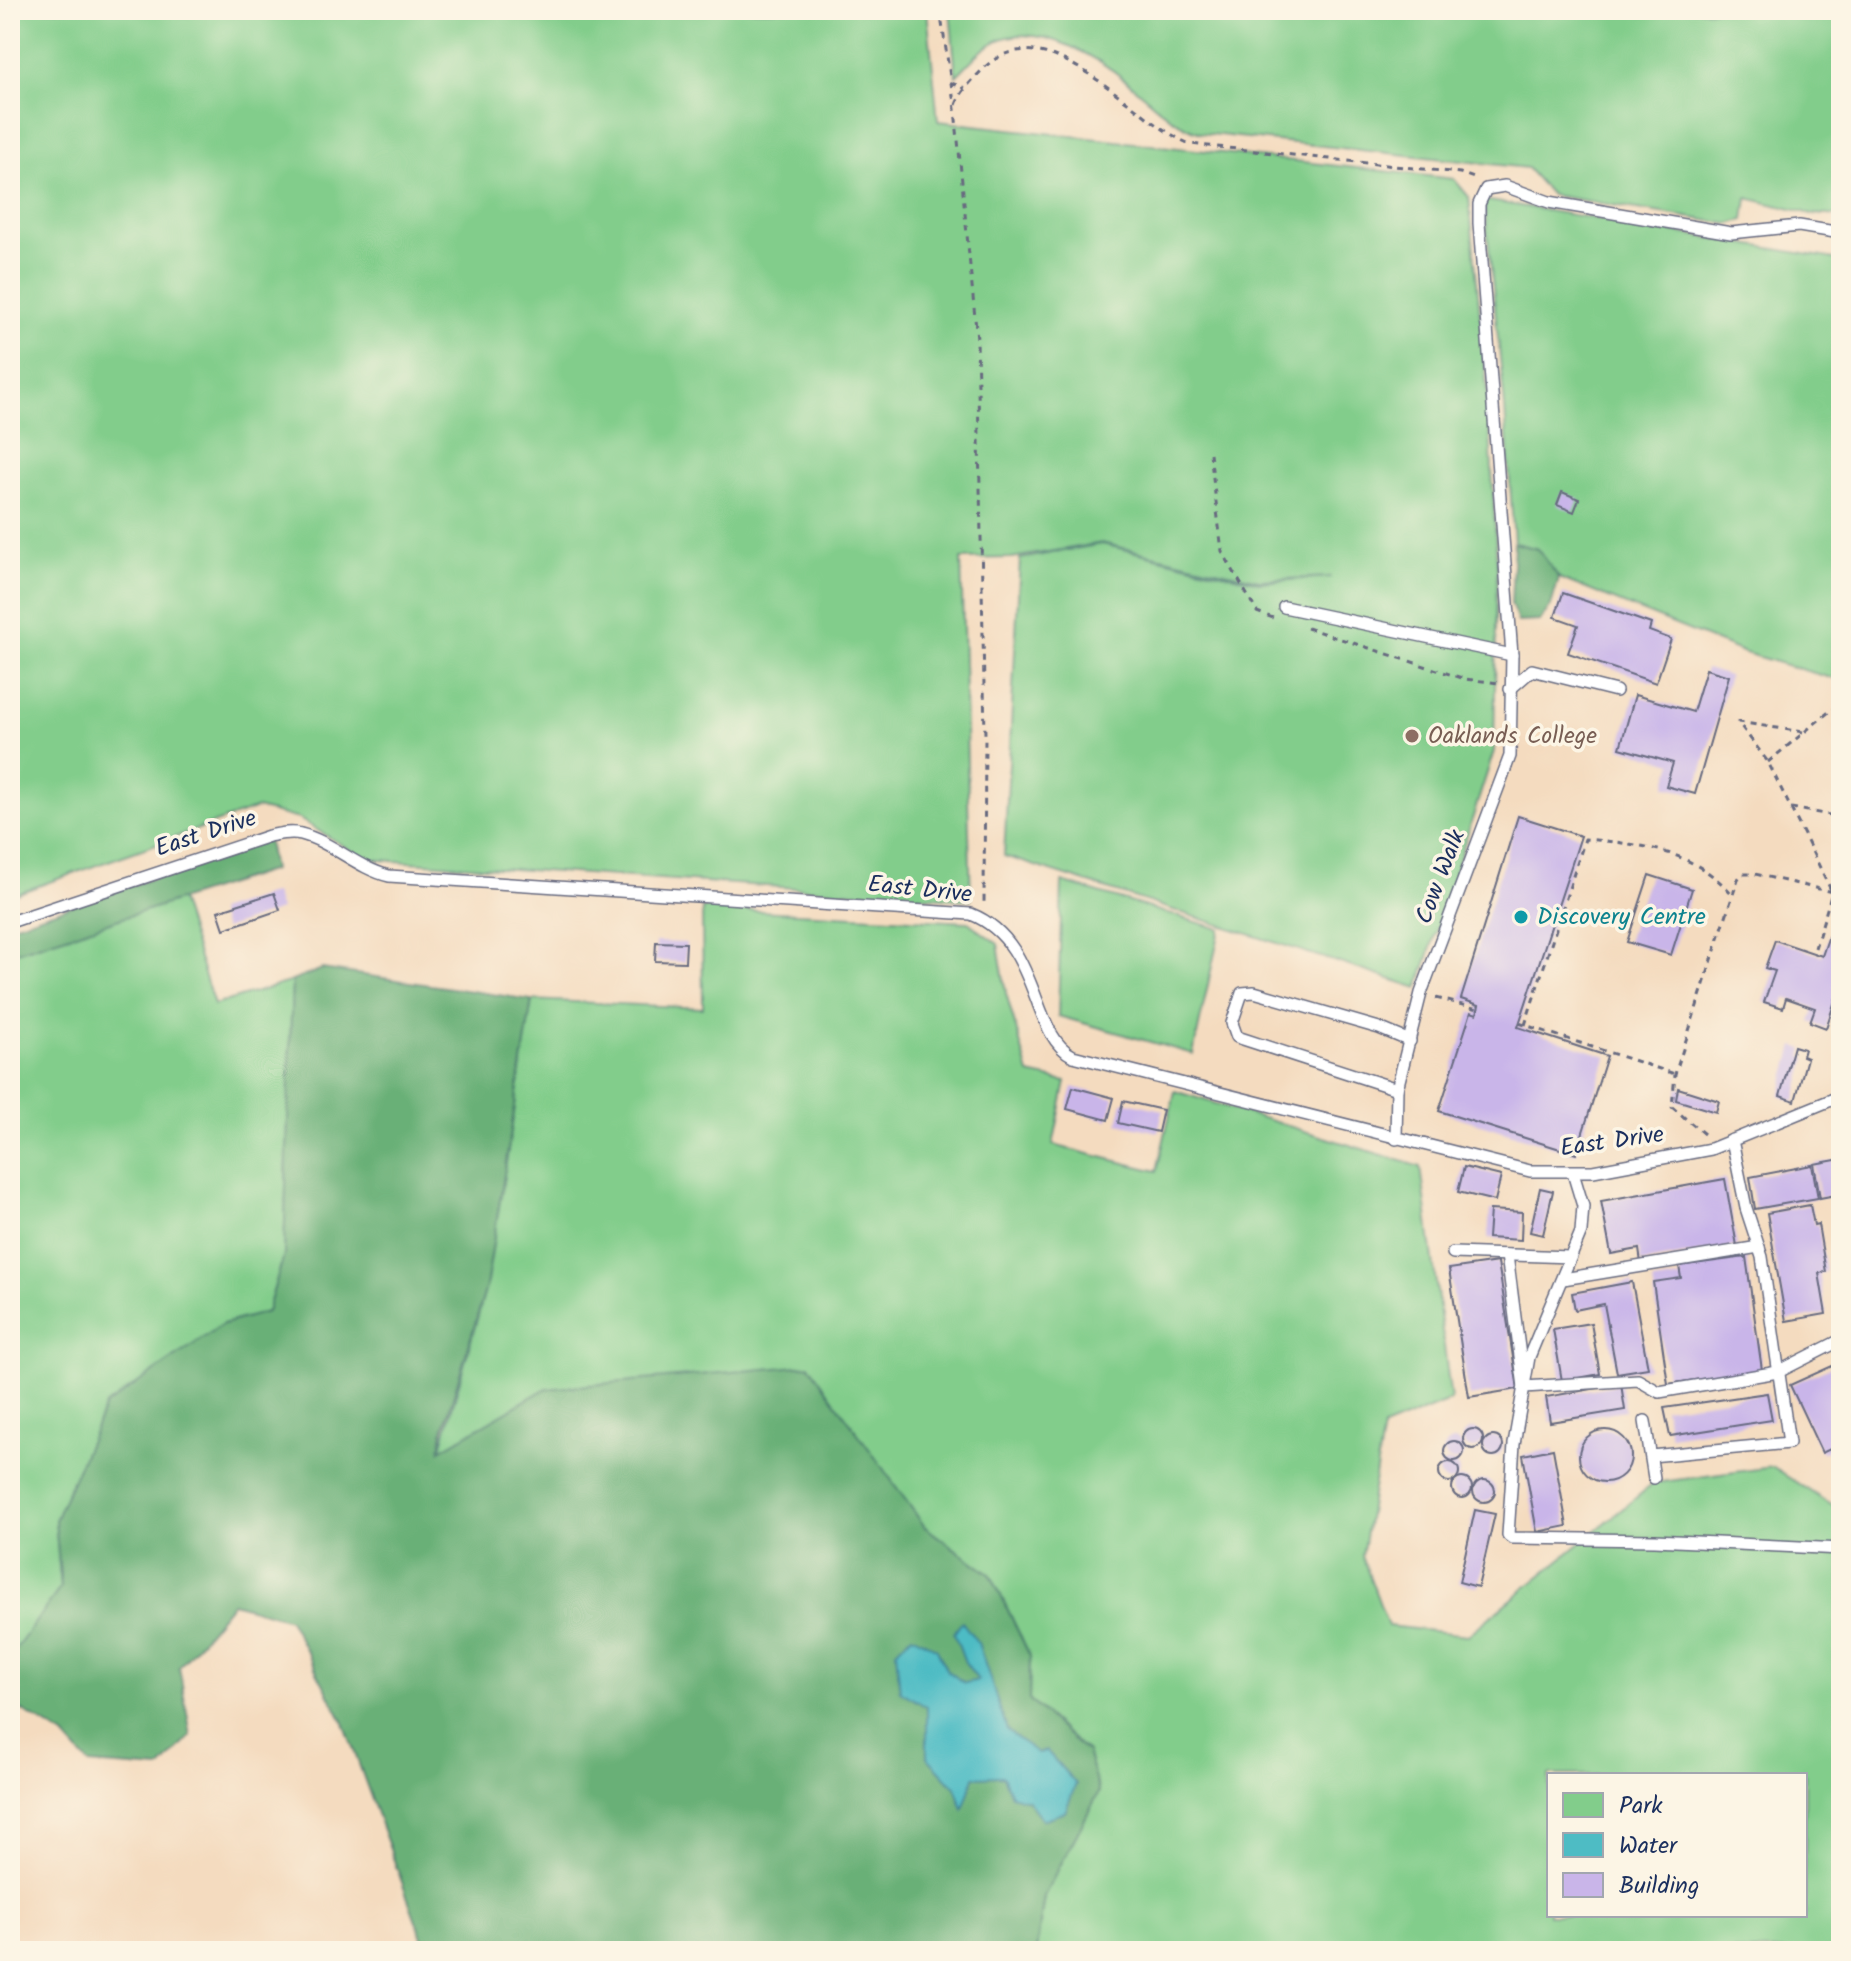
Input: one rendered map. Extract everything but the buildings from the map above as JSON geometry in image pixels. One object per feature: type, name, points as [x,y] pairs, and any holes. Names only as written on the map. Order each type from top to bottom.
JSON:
[{"type":"lane","points":[[1486,189],[1505,186],[1549,202],[1731,233],[1799,226],[1841,233]]},
{"type":"lane","name":"Cow Walk","points":[[1396,1139],[1397,1089],[1421,993],[1510,756],[1512,655],[1507,631],[1479,223],[1479,204],[1486,189]]},
{"type":"lane","points":[[1284,607],[1512,655]]},
{"type":"lane","points":[[1510,689],[1532,670],[1616,691]]},
{"type":"lane","name":"East Drive","points":[[10,922],[269,836],[293,833],[314,839],[361,867],[389,876],[958,911],[982,919],[1007,940],[1022,962],[1063,1052],[1530,1171],[1573,1173],[1711,1149],[1841,1096]]},
{"type":"lane","points":[[1397,1089],[1237,1037],[1232,1023],[1242,993],[1254,992],[1379,1028],[1410,1041]]},
{"type":"lane","points":[[1651,1456],[1789,1443],[1759,1247],[1746,1208],[1732,1140]]},
{"type":"lane","points":[[1573,1173],[1583,1206],[1581,1232],[1529,1357],[1514,1444],[1507,1530],[1512,1538],[1655,1540],[1841,1549]]},
{"type":"lane","points":[[1563,1279],[1759,1247]]},
{"type":"lane","points":[[1453,1253],[1570,1257]]},
{"type":"lane","points":[[1507,1255],[1524,1387]]},
{"type":"lane","points":[[1524,1387],[1638,1380],[1659,1392],[1778,1372],[1841,1340]]},
{"type":"lane","points":[[1645,1421],[1654,1478]]},
{"type":"path","points":[[940,10],[955,109],[977,339],[985,735],[982,919]]},
{"type":"path","points":[[955,109],[965,88],[993,60],[1009,53],[1030,52],[1093,74],[1165,131],[1190,144],[1460,173],[1476,179],[1486,189]]},
{"type":"path","points":[[950,82],[957,88],[965,88]]},
{"type":"path","points":[[1768,762],[1841,702]]},
{"type":"path","points":[[1803,732],[1738,722],[1768,762],[1832,892]]},
{"type":"path","points":[[1791,808],[1841,817]]},
{"type":"path","points":[[1525,1025],[1585,839],[1644,845],[1671,853],[1710,871],[1733,895]]},
{"type":"path","points":[[1815,948],[1841,863]]},
{"type":"path","points":[[1711,1149],[1703,1131],[1672,1107],[1675,1074],[1742,874],[1832,892]]},
{"type":"path","points":[[1421,993],[1478,1009]]},
{"type":"path","points":[[1519,1023],[1675,1074]]},
{"type":"green space","points":[[10,10],[927,10],[938,121],[1454,179],[1469,197],[1489,411],[1497,568],[1494,751],[1418,988],[1004,856],[1020,559],[1102,544],[1259,582],[1331,577],[1259,580],[1102,543],[1012,558],[961,559],[971,900],[365,859],[299,819],[257,808],[10,896]]},
{"type":"green space","points":[[950,10],[1841,10],[1841,216],[1812,214],[1747,198],[1744,220],[1729,224],[1551,195],[1527,168],[1201,133],[1172,119],[1102,63],[1050,39],[1015,36],[999,40],[981,51],[956,76]]},
{"type":"green space","points":[[1484,200],[1841,260],[1841,681],[1745,653],[1559,578],[1538,549],[1514,543],[1505,407]]},
{"type":"green space","points":[[1514,543],[1538,549],[1559,578],[1551,606],[1540,621],[1518,622],[1511,604]]},
{"type":"green space","points":[[268,840],[273,870],[10,954],[10,926]]},
{"type":"green space","points":[[1062,882],[1220,929],[1193,1054],[1058,1016]]},
{"type":"green space","points":[[180,899],[214,1005],[292,981],[284,1255],[267,1312],[223,1324],[55,1520],[61,1587],[10,1657],[10,954]]},
{"type":"green space","points":[[702,908],[968,922],[998,944],[1006,993],[1029,1074],[1066,1082],[1053,1145],[1157,1171],[1175,1091],[1421,1167],[1451,1400],[1383,1428],[1362,1556],[1388,1626],[1468,1635],[1654,1483],[1772,1467],[1841,1511],[1841,1951],[1036,1951],[1044,1896],[1099,1792],[1087,1752],[1029,1700],[1030,1656],[991,1575],[925,1527],[809,1366],[440,1451],[486,1287],[532,1000],[703,1008]]},
{"type":"green space","points":[[322,969],[532,1000],[486,1287],[440,1450],[545,1389],[809,1365],[925,1527],[991,1575],[1030,1656],[1029,1700],[1087,1752],[1099,1792],[1044,1896],[1036,1951],[427,1951],[344,1723],[289,1619],[232,1603],[179,1667],[191,1736],[160,1769],[89,1764],[64,1736],[10,1703],[10,1657],[61,1587],[55,1520],[105,1406],[223,1324],[267,1312],[284,1255],[292,981]]},
{"type":"water","points":[[962,1622],[978,1643],[1007,1730],[1038,1754],[1046,1750],[1076,1784],[1065,1812],[1042,1820],[1028,1800],[1011,1795],[1003,1776],[974,1777],[963,1809],[955,1787],[927,1757],[927,1707],[900,1691],[896,1651],[912,1635],[937,1649],[947,1671],[965,1683],[978,1680],[965,1662],[954,1633]]},
{"type":"place","name":"Oaklands College","points":[[1412,736]]},
{"type":"place","name":"Discovery Centre","points":[[1521,917]]}]
